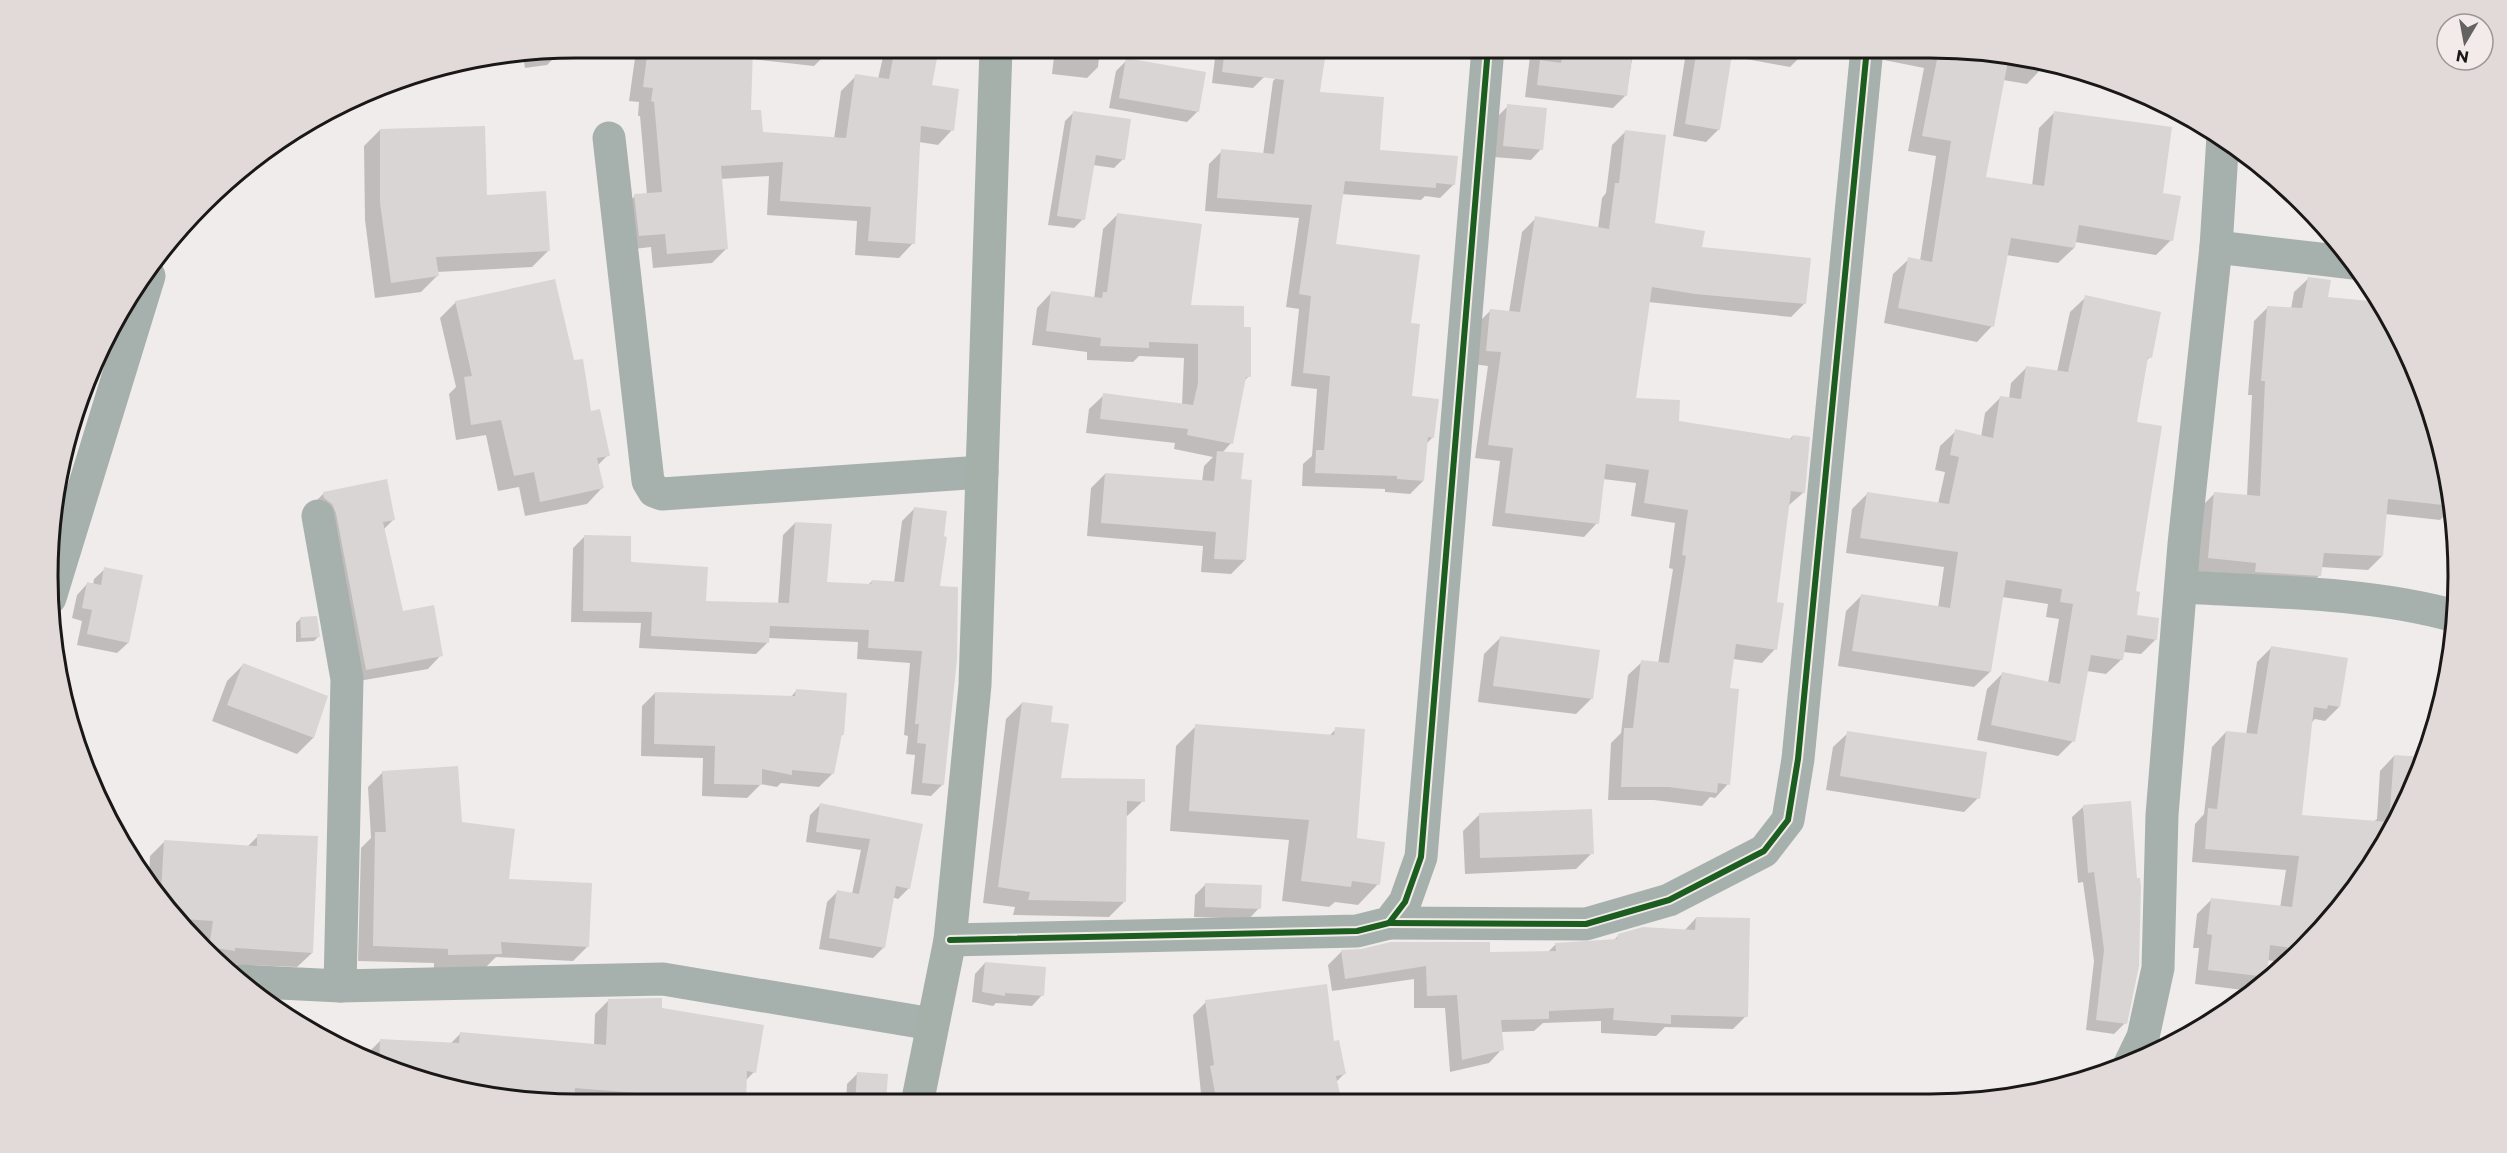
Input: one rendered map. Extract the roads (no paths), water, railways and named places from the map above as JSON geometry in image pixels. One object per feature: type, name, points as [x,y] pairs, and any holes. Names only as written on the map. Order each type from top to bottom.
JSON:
[{"type":"street","points":[[919,1094],[950,940],[975,685],[996,58]]},
{"type":"street","points":[[1389,923],[1405,902],[1420,857],[1487,58]]},
{"type":"street","points":[[950,940],[1357,931],[1389,923],[1586,924],[1669,900],[1764,851],[1788,820],[1798,759],[1865,58]]},
{"type":"street","points":[[609,138],[648,481],[654,491],[662,494],[982,472]]},
{"type":"street","points":[[2136,1052],[2143,1037],[2158,968],[2162,815],[2181,587],[2216,247],[2222,149]]},
{"type":"street","points":[[2216,247],[2341,262]]},
{"type":"street","points":[[58,571],[144,292]]},
{"type":"street","points":[[318,516],[347,680],[340,986]]},
{"type":"street","points":[[2181,587],[2236,588],[2373,601],[2413,606],[2447,614]]},
{"type":"street","points":[[255,982],[340,986],[663,979],[932,1024]]}]
